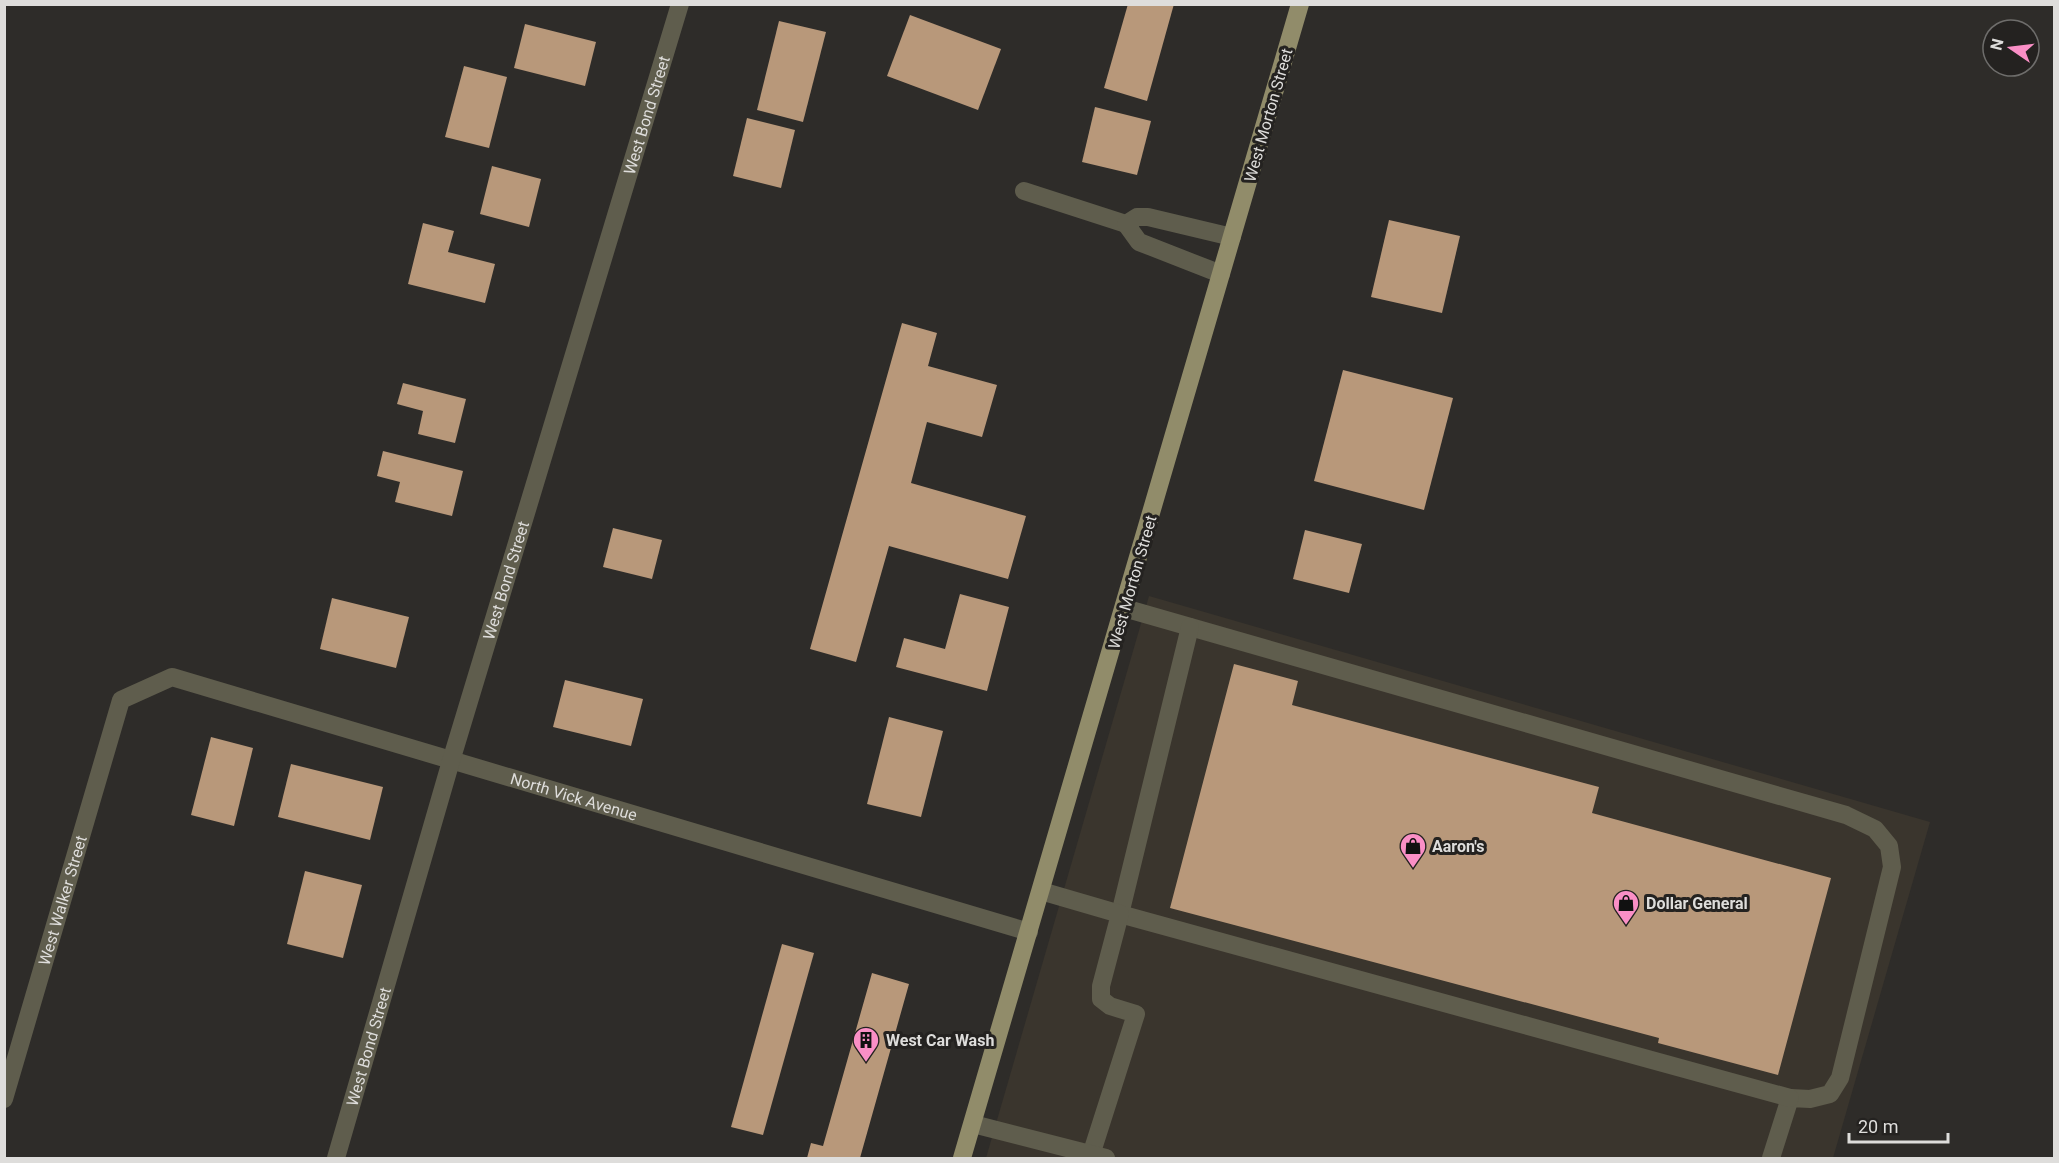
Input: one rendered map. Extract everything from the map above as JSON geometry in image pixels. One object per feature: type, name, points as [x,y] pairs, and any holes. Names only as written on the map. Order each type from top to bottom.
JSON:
[{"type":"main road","name":"West Morton Street","points":[[963,1158],[1300,4]]},
{"type":"street","name":"West Bond Street","points":[[336,1158],[451,761],[680,4]]},
{"type":"street","points":[[1024,191],[1126,224],[1139,242],[1221,274]]},
{"type":"street","points":[[1126,224],[1137,217],[1148,217],[1232,237]]},
{"type":"street","points":[[1041,891],[1790,1098],[1810,1099],[1830,1094],[1840,1078],[1892,867],[1889,846],[1875,830],[1846,815],[1124,608]]},
{"type":"street","points":[[973,1124],[1098,1157],[1136,1014],[1110,1006],[1101,999],[1101,986],[1190,627]]},
{"type":"street","name":"North Vick Avenue","points":[[121,700],[172,677],[1029,932]]},
{"type":"street","name":"West Walker Street","points":[[4,1099],[121,700]]},
{"type":"street","points":[[1772,1158],[1790,1098]]},
{"type":"shaded area","points":[[1149,596],[1930,822],[1833,1158],[986,1158]]},
{"type":"building","points":[[1128,4],[1174,4],[1147,101],[1104,88]]},
{"type":"building","points":[[910,15],[1001,49],[978,110],[887,76]]},
{"type":"building","points":[[779,21],[826,32],[803,122],[757,110]]},
{"type":"building","points":[[525,24],[596,42],[585,86],[514,68]]},
{"type":"building","points":[[464,66],[507,77],[489,148],[445,137]]},
{"type":"building","points":[[1095,107],[1151,121],[1137,175],[1082,162]]},
{"type":"building","points":[[747,118],[795,130],[781,188],[733,176]]},
{"type":"building","points":[[492,166],[541,179],[529,227],[480,214]]},
{"type":"building","points":[[1389,220],[1460,236],[1442,313],[1371,297]]},
{"type":"building","points":[[423,223],[454,231],[448,252],[495,264],[485,303],[408,284]]},
{"type":"building","points":[[902,323],[937,333],[928,366],[997,385],[982,437],[927,422],[911,483],[1026,516],[1008,579],[889,546],[856,662],[810,649]]},
{"type":"building","points":[[1343,370],[1453,398],[1424,510],[1314,481]]},
{"type":"building","points":[[403,383],[466,399],[455,443],[418,434],[423,411],[397,404]]},
{"type":"building","points":[[383,451],[463,471],[452,516],[395,502],[400,482],[377,476]]},
{"type":"building","points":[[613,528],[662,540],[652,579],[603,567]]},
{"type":"building","points":[[1305,530],[1362,544],[1349,593],[1293,579]]},
{"type":"building","points":[[960,594],[1009,607],[987,691],[896,667],[904,638],[945,649]]},
{"type":"building","points":[[332,598],[409,617],[396,668],[320,649]]},
{"type":"building","points":[[1234,664],[1298,681],[1292,705],[1599,787],[1592,813],[1831,878],[1778,1075],[1658,1043],[1659,1038],[1170,908]]},
{"type":"building","points":[[565,680],[643,699],[631,746],[553,727]]},
{"type":"building","points":[[889,717],[943,731],[921,817],[867,804]]},
{"type":"building","points":[[211,737],[253,748],[234,826],[191,815]]},
{"type":"building","points":[[291,764],[383,787],[370,840],[278,817]]},
{"type":"building","points":[[305,871],[362,885],[343,958],[287,944]]},
{"type":"building","points":[[782,944],[814,953],[763,1135],[731,1127]]},
{"type":"building","name":"West Car Wash","points":[[872,973],[909,984],[860,1158],[807,1158],[811,1143],[823,1146]]},
{"type":"place","name":"Aaron's","points":[[1413,869]]},
{"type":"place","name":"Dollar General","points":[[1626,926]]},
{"type":"place","name":"West Car Wash","points":[[866,1063]]}]
